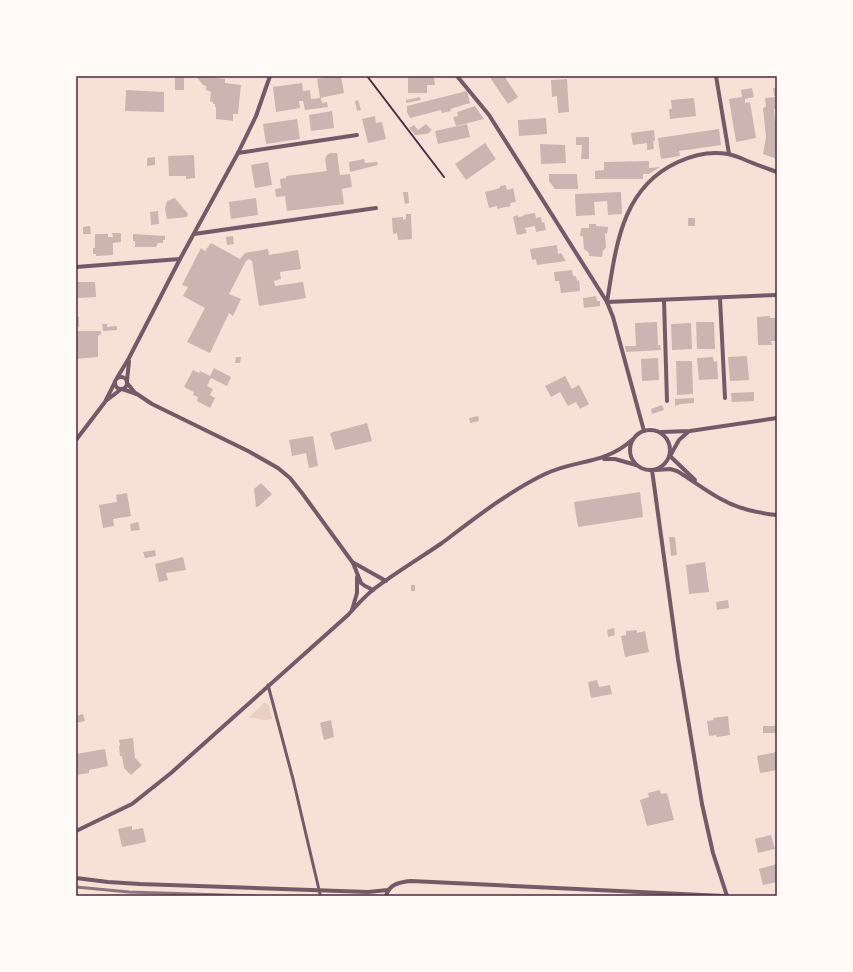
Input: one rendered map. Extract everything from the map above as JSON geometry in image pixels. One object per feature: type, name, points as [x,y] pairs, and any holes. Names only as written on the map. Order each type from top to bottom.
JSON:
[{"type":"street","points":[[76,440],[105,402],[129,358],[256,116],[270,76]]},
{"type":"street","points":[[458,76],[489,115],[606,302],[613,317],[644,431]]},
{"type":"street","points":[[716,76],[729,154]]},
{"type":"street","points":[[238,152],[357,136]]},
{"type":"street","points":[[606,302],[615,252],[620,232],[627,214],[635,198],[645,184],[657,174],[672,164],[692,156],[710,153],[729,154],[777,172]]},
{"type":"street","points":[[194,234],[376,208]]},
{"type":"street","points":[[76,266],[180,259]]},
{"type":"street","points":[[606,302],[777,295]]},
{"type":"street","points":[[720,298],[725,398]]},
{"type":"street","points":[[664,300],[667,401]]},
{"type":"street","points":[[105,402],[126,387],[129,358]]},
{"type":"street","points":[[116,380],[122,377],[137,394],[152,404],[248,451],[278,468],[290,478],[302,493],[353,563],[361,583],[373,590]]},
{"type":"street","points":[[116,380],[115,386],[121,390],[137,394]]},
{"type":"street","points":[[76,831],[132,804],[172,773],[373,590],[419,559],[496,502],[546,473],[600,459],[616,453],[636,435],[644,431],[690,431],[777,418]]},
{"type":"street","points":[[654,470],[667,462],[679,440],[690,431]]},
{"type":"street","points":[[661,432],[670,442],[670,456]]},
{"type":"street","points":[[632,440],[630,447],[632,460],[643,469],[670,469],[676,471],[722,500],[742,508],[777,515]]},
{"type":"street","points":[[670,456],[703,488]]},
{"type":"street","points":[[600,459],[615,459],[637,465]]},
{"type":"street","points":[[654,470],[678,658],[702,804],[713,853],[727,896]]},
{"type":"street","points":[[353,563],[386,581]]},
{"type":"street","points":[[351,611],[357,593],[357,575]]},
{"type":"street","points":[[76,878],[140,884],[319,892],[368,892],[388,890],[401,882],[411,881],[724,896]]},
{"type":"street","points":[[386,896],[388,890]]},
{"type":"lane","points":[[268,685],[293,779],[319,892]]},
{"type":"path","points":[[367,76],[444,177]]},
{"type":"shaded area","points":[[264,703],[269,706],[272,719],[265,720],[248,718]]},
{"type":"building","points":[[175,76],[190,76],[184,78],[184,90],[175,90]]},
{"type":"building","points":[[196,76],[225,79],[225,83],[241,85],[238,114],[233,114],[233,121],[216,119],[215,104],[210,101],[211,92],[206,90],[206,86],[203,85]]},
{"type":"building","points":[[341,76],[344,93],[320,98],[317,79]]},
{"type":"building","points":[[408,76],[434,76],[435,85],[427,85],[427,93],[408,93]]},
{"type":"building","points":[[489,76],[504,76],[518,97],[508,104]]},
{"type":"building","points":[[567,79],[569,112],[558,113],[557,96],[552,97],[551,80]]},
{"type":"building","points":[[302,83],[303,91],[310,90],[311,99],[321,98],[322,103],[327,102],[328,107],[305,110],[303,101],[299,101],[300,108],[276,112],[273,87]]},
{"type":"building","points":[[752,88],[754,97],[745,99],[745,103],[750,102],[756,138],[736,142],[729,99],[742,97],[741,90]]},
{"type":"building","points":[[773,88],[777,88],[777,96],[774,96]]},
{"type":"building","points":[[126,90],[164,92],[164,112],[125,111]]},
{"type":"building","points":[[467,91],[470,103],[450,109],[451,111],[442,113],[441,110],[410,118],[407,112],[407,106]]},
{"type":"building","points":[[420,97],[421,100],[406,103],[406,100]]},
{"type":"building","points":[[776,97],[777,109],[774,109],[775,121],[777,121],[777,159],[763,154],[766,137],[763,108],[766,107],[765,98]]},
{"type":"building","points":[[694,98],[696,116],[670,119],[669,109],[672,109],[671,100]]},
{"type":"building","points":[[358,100],[361,110],[357,111],[355,101]]},
{"type":"building","points":[[475,106],[484,119],[456,126],[453,117],[458,116],[457,112]]},
{"type":"building","points":[[332,111],[334,128],[311,131],[309,115]]},
{"type":"building","points":[[375,116],[376,123],[382,122],[386,139],[368,143],[362,119]]},
{"type":"building","points":[[546,118],[547,134],[519,136],[518,120]]},
{"type":"building","points":[[297,119],[300,139],[266,144],[263,124]]},
{"type":"building","points":[[426,124],[432,130],[427,134],[415,135],[409,128],[414,125],[418,130]]},
{"type":"building","points":[[467,124],[470,137],[438,144],[435,131]]},
{"type":"building","points":[[719,129],[721,145],[679,151],[680,156],[661,159],[658,138]]},
{"type":"building","points":[[654,130],[654,149],[647,150],[647,143],[633,145],[631,133]]},
{"type":"building","points":[[576,137],[589,137],[589,159],[581,159],[582,145],[576,145]]},
{"type":"building","points":[[485,143],[496,159],[466,180],[455,164]]},
{"type":"building","points":[[540,144],[565,145],[566,163],[541,164]]},
{"type":"building","points":[[330,153],[337,153],[340,175],[350,174],[352,187],[342,189],[344,204],[287,211],[285,196],[276,197],[275,189],[281,188],[280,179],[286,178],[286,176],[327,171],[325,159]]},
{"type":"building","points":[[194,155],[195,178],[186,179],[186,176],[169,176],[168,156]]},
{"type":"building","points":[[155,157],[155,165],[147,166],[147,158]]},
{"type":"building","points":[[364,159],[365,163],[377,162],[378,165],[350,172],[349,162]]},
{"type":"building","points":[[649,161],[649,168],[660,167],[649,174],[643,174],[643,179],[595,179],[595,171],[604,170],[604,162]]},
{"type":"building","points":[[268,162],[272,185],[255,188],[251,165]]},
{"type":"building","points":[[549,174],[577,174],[578,189],[555,189],[549,181]]},
{"type":"building","points":[[506,185],[507,190],[513,188],[516,202],[510,203],[511,206],[497,209],[497,206],[489,208],[485,192]]},
{"type":"building","points":[[403,192],[408,192],[409,203],[405,204]]},
{"type":"building","points":[[621,192],[622,214],[608,215],[607,201],[594,202],[595,215],[576,216],[575,194]]},
{"type":"building","points":[[175,198],[188,214],[187,217],[167,219],[165,209],[167,201]]},
{"type":"building","points":[[256,198],[258,215],[231,219],[229,202]]},
{"type":"building","points":[[158,211],[159,224],[151,225],[150,212]]},
{"type":"building","points":[[535,213],[536,218],[541,217],[542,223],[544,222],[546,230],[536,232],[535,226],[525,228],[527,233],[517,235],[513,217]]},
{"type":"building","points":[[406,214],[411,214],[412,239],[398,240],[397,233],[393,234],[392,218],[403,217],[403,220],[406,219]]},
{"type":"building","points":[[688,218],[695,218],[695,226],[688,226]]},
{"type":"building","points":[[589,224],[608,227],[607,234],[605,233],[606,247],[603,251],[602,257],[589,256],[589,253],[584,249],[583,236],[580,236],[581,228],[589,228]]},
{"type":"building","points":[[90,226],[91,234],[83,234],[83,227]]},
{"type":"building","points":[[112,233],[121,233],[121,242],[113,243],[113,255],[96,256],[96,254],[93,254],[93,248],[95,248],[95,234],[108,234],[108,237],[113,237]]},
{"type":"building","points":[[133,234],[165,236],[165,240],[163,240],[163,243],[158,243],[156,247],[135,247]]},
{"type":"building","points":[[233,236],[234,244],[227,245],[226,237]]},
{"type":"building","points":[[211,243],[240,259],[245,253],[268,249],[269,255],[298,250],[301,269],[280,272],[281,279],[274,281],[275,286],[303,282],[306,298],[259,306],[252,261],[249,259],[246,261],[229,294],[241,299],[233,316],[229,313],[210,353],[187,342],[205,308],[183,296],[188,287],[182,285],[201,248],[205,251]]},
{"type":"building","points":[[557,245],[558,254],[561,253],[566,261],[537,265],[536,259],[532,260],[530,249]]},
{"type":"building","points":[[572,270],[573,276],[576,276],[577,281],[579,280],[580,291],[561,293],[559,281],[555,281],[554,272]]},
{"type":"building","points":[[77,282],[95,282],[96,297],[78,298]]},
{"type":"building","points":[[596,296],[597,301],[600,301],[600,306],[584,308],[583,298]]},
{"type":"building","points":[[770,316],[770,318],[777,318],[777,341],[771,341],[772,345],[758,345],[757,317]]},
{"type":"building","points":[[76,317],[79,317],[79,327],[76,327]]},
{"type":"building","points":[[657,322],[658,345],[660,345],[661,350],[626,352],[625,346],[636,346],[635,323]]},
{"type":"building","points":[[696,322],[714,322],[715,349],[697,349]]},
{"type":"building","points":[[691,323],[692,349],[672,350],[671,324]]},
{"type":"building","points":[[102,324],[107,324],[107,327],[117,326],[117,330],[103,331]]},
{"type":"building","points":[[76,331],[101,331],[101,334],[98,336],[98,357],[76,359]]},
{"type":"building","points":[[747,356],[749,380],[730,381],[728,357]]},
{"type":"building","points":[[236,357],[241,357],[240,363],[235,363]]},
{"type":"building","points":[[713,357],[714,362],[717,361],[718,379],[699,380],[697,358]]},
{"type":"building","points":[[658,358],[659,380],[642,381],[641,359]]},
{"type":"building","points":[[676,361],[692,361],[693,394],[677,395]]},
{"type":"building","points":[[214,368],[231,377],[227,386],[211,378],[207,386],[213,389],[210,395],[215,398],[210,408],[197,401],[198,397],[193,395],[194,392],[184,387],[193,370],[199,373],[200,371],[210,376]]},
{"type":"building","points":[[565,376],[572,389],[579,385],[589,404],[580,409],[576,402],[568,406],[560,392],[551,397],[545,386]]},
{"type":"building","points":[[754,392],[754,401],[732,402],[731,393]]},
{"type":"building","points":[[694,398],[694,403],[675,406],[675,399]]},
{"type":"building","points":[[662,405],[664,410],[652,414],[651,409]]},
{"type":"building","points":[[478,416],[479,421],[470,423],[469,418]]},
{"type":"building","points":[[367,423],[372,441],[335,450],[330,433]]},
{"type":"building","points":[[313,436],[318,466],[309,468],[306,453],[292,456],[289,440]]},
{"type":"building","points":[[261,483],[272,494],[256,507],[254,489]]},
{"type":"building","points":[[640,492],[643,517],[578,527],[574,502]]},
{"type":"building","points":[[127,493],[131,516],[113,519],[114,526],[103,528],[99,505],[117,502],[116,495]]},
{"type":"building","points":[[138,522],[140,530],[131,531],[130,524]]},
{"type":"building","points":[[669,537],[675,537],[677,555],[671,556]]},
{"type":"building","points":[[155,550],[156,556],[145,558],[143,552]]},
{"type":"building","points":[[183,557],[186,570],[166,573],[168,580],[159,582],[155,564]]},
{"type":"building","points":[[705,562],[709,592],[689,594],[686,565]]},
{"type":"building","points":[[411,585],[415,585],[415,591],[411,591]]},
{"type":"building","points":[[728,600],[729,608],[717,610],[716,602]]},
{"type":"building","points":[[614,628],[615,635],[608,637],[607,630]]},
{"type":"building","points":[[637,630],[637,633],[645,631],[649,652],[625,657],[621,636],[626,635],[626,631]]},
{"type":"building","points":[[597,680],[599,687],[610,685],[612,694],[591,698],[588,682]]},
{"type":"building","points":[[83,714],[85,721],[76,723],[76,716]]},
{"type":"building","points":[[728,716],[730,735],[717,737],[716,735],[709,736],[707,721],[714,720],[713,718]]},
{"type":"building","points":[[331,720],[334,737],[324,740],[320,723]]},
{"type":"building","points":[[763,726],[777,726],[776,733],[763,733]]},
{"type":"building","points":[[133,738],[135,758],[142,765],[131,775],[124,768],[122,756],[120,756],[119,740]]},
{"type":"building","points":[[105,749],[108,766],[89,770],[89,773],[77,775],[76,754]]},
{"type":"building","points":[[777,752],[777,770],[760,773],[757,756]]},
{"type":"building","points":[[660,790],[661,794],[667,793],[674,820],[647,826],[640,800],[649,797],[648,793]]},
{"type":"building","points":[[132,826],[132,830],[143,828],[146,842],[122,847],[118,829]]},
{"type":"building","points":[[771,835],[775,849],[758,853],[755,839]]},
{"type":"building","points":[[777,864],[777,882],[763,885],[759,869]]},
{"type":"railway","points":[[76,887],[129,892],[255,896]]}]
